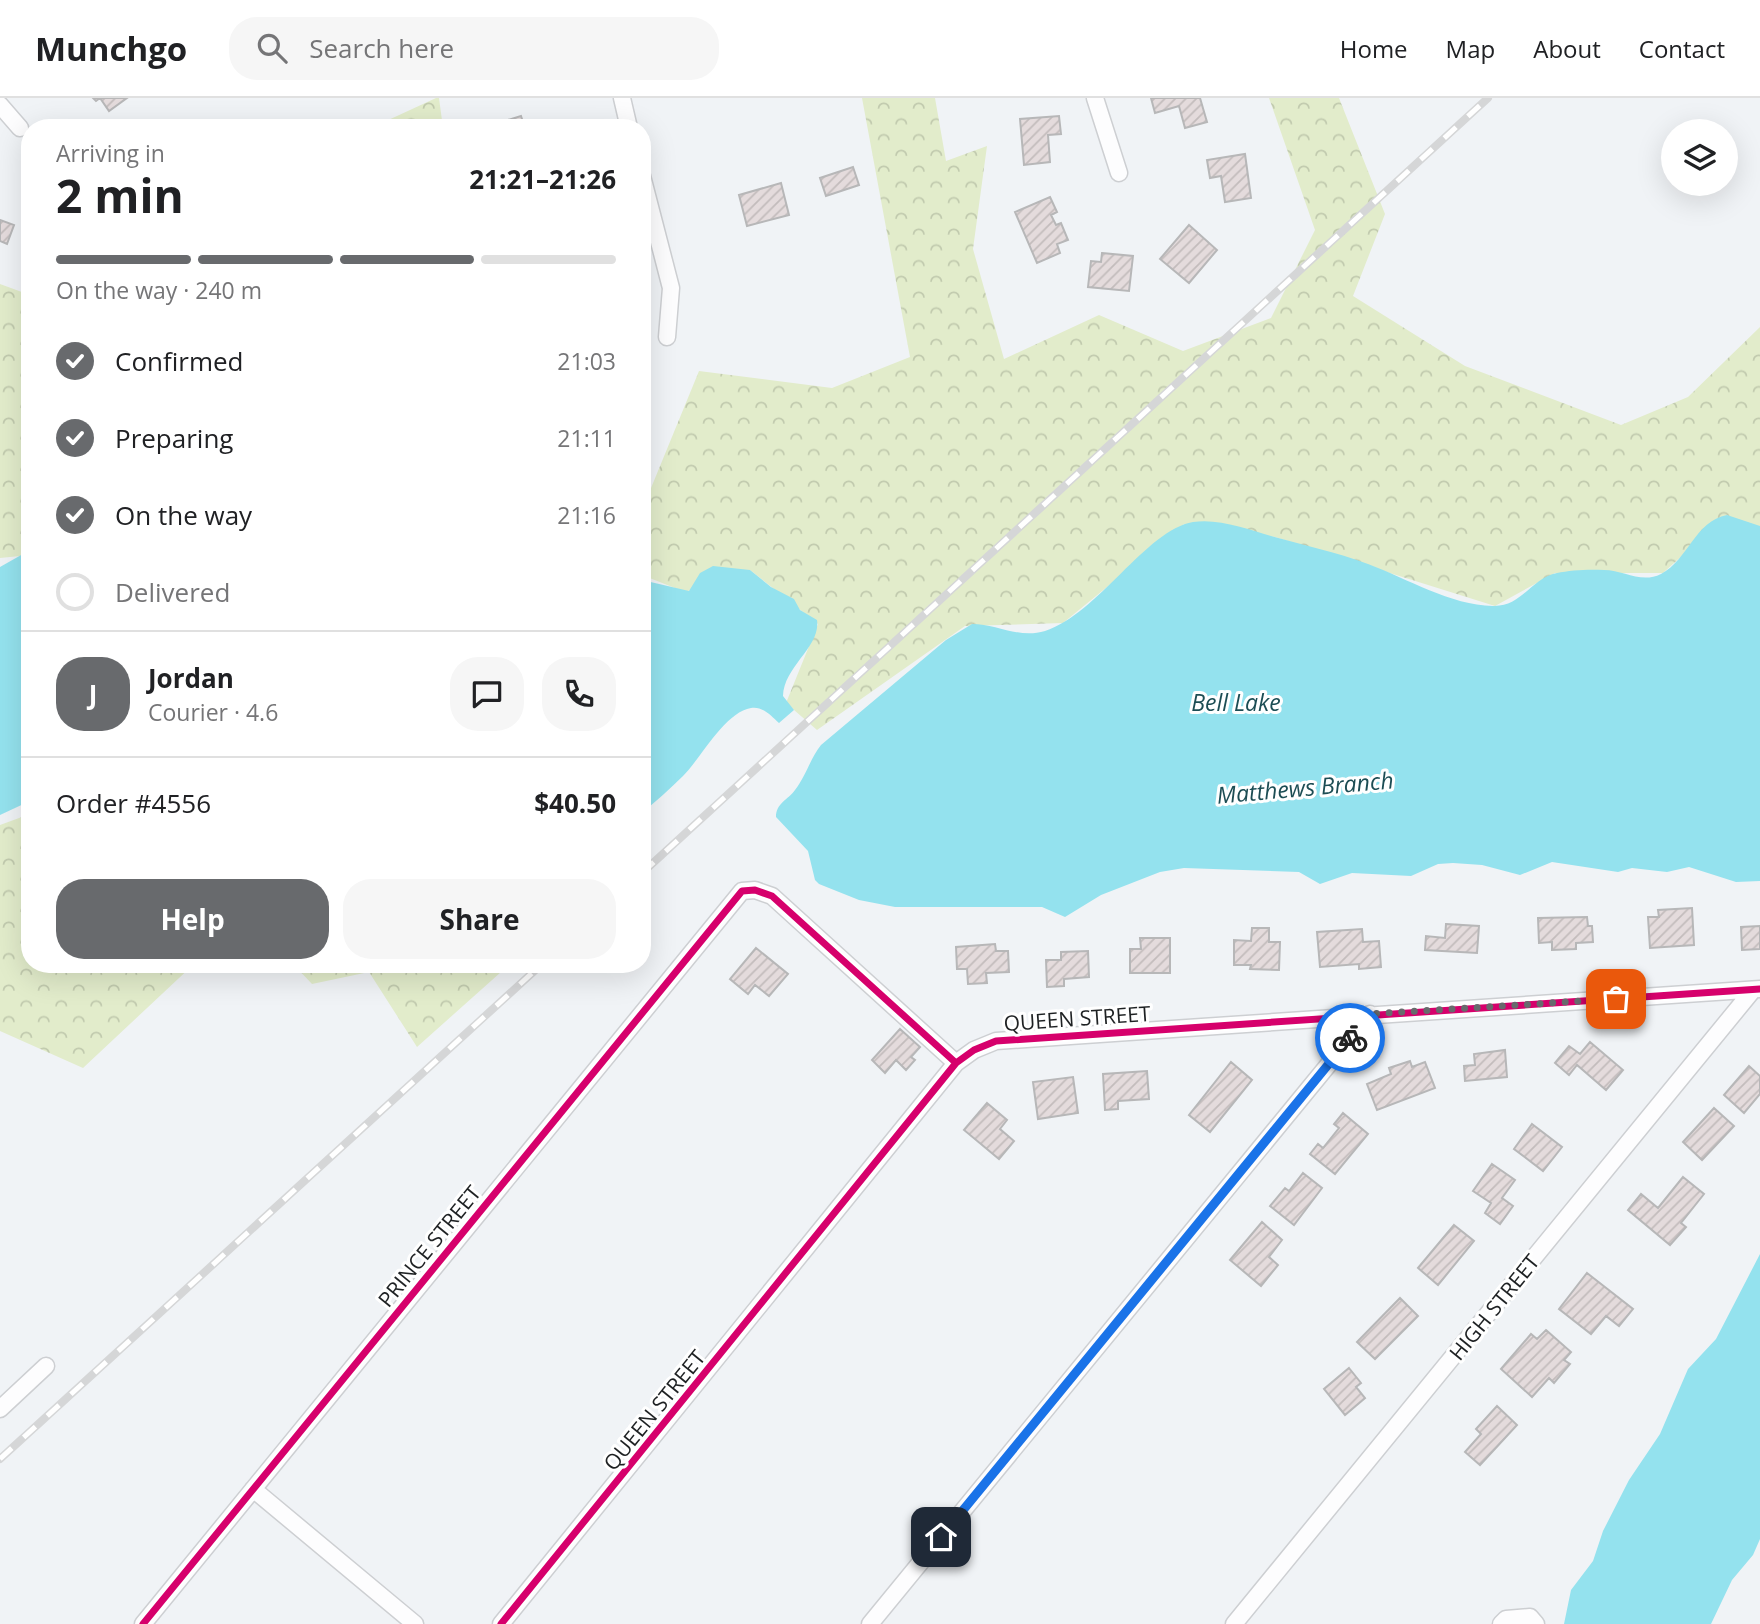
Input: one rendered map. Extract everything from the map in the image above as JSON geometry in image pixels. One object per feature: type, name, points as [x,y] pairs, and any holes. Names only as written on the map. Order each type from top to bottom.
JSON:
[{"type":"street","points":[[622,98],[627,119]]},
{"type":"street","points":[[1095,98],[1119,173]]},
{"type":"street","points":[[0,105],[20,128]]},
{"type":"street","points":[[651,211],[671,288],[667,337]]},
{"type":"street","name":"PRINCE STREET","points":[[143,1624],[742,891],[755,890],[772,896],[956,1063]]},
{"type":"street","name":"QUEEN STREET","points":[[501,1624],[956,1063],[974,1050],[996,1041],[1757,990]]},
{"type":"street","name":"HIGH STREET","points":[[1234,1624],[1757,990]]},
{"type":"street","points":[[870,1624],[1370,1014]]},
{"type":"street","points":[[0,1409],[46,1366]]},
{"type":"street","points":[[253,1489],[415,1624]]},
{"type":"street","points":[[1501,1624],[1506,1619],[1533,1621]]},
{"type":"green space","points":[[436,98],[439,98],[442,119],[390,119]]},
{"type":"green space","points":[[862,98],[935,98],[946,161],[987,146],[973,249],[1004,359],[1099,315],[1183,351],[1271,318],[1315,230],[1269,98],[1339,98],[1385,214],[1353,296],[1465,366],[1621,425],[1688,397],[1760,327],[1760,538],[1727,515],[1663,573],[1555,573],[1495,606],[1275,537],[1184,524],[1063,623],[965,626],[817,730],[786,703],[818,624],[750,570],[685,592],[651,579],[651,488],[699,371],[832,388],[910,357]]},
{"type":"green space","points":[[0,284],[21,292],[21,556],[0,558]]},
{"type":"green space","points":[[21,817],[21,973],[184,973],[83,1068],[0,1031],[0,825]]},
{"type":"green space","points":[[302,973],[364,973],[312,984]]},
{"type":"green space","points":[[370,973],[500,973],[417,1047]]},
{"type":"water","name":"Bell Lake","points":[[1727,515],[1760,526],[1760,881],[1736,882],[1689,867],[1667,872],[1632,868],[1618,872],[1552,862],[1520,875],[1482,865],[1453,863],[1438,864],[1411,876],[1352,873],[1320,884],[1299,872],[1184,868],[1160,872],[1101,895],[1065,917],[1042,907],[895,907],[859,900],[819,884],[815,880],[808,851],[776,817],[778,808],[799,785],[821,745],[946,640],[972,624],[1035,633],[1065,622],[1158,540],[1175,528],[1193,522],[1233,525],[1332,552],[1445,596],[1477,605],[1493,606],[1512,602],[1540,580],[1562,572],[1604,570],[1654,577],[1670,568],[1707,525]]},
{"type":"water","points":[[21,555],[21,805],[0,815],[0,567]]},
{"type":"water","points":[[713,566],[750,570],[771,587],[794,599],[800,610],[817,620],[817,630],[785,685],[783,696],[794,710],[779,723],[767,712],[759,709],[741,711],[723,727],[683,776],[651,805],[651,582],[689,591],[700,573]]},
{"type":"water","points":[[1760,1254],[1760,1539],[1753,1555],[1732,1580],[1711,1624],[1564,1624],[1571,1590],[1593,1561],[1603,1531],[1629,1480],[1660,1434],[1688,1369],[1716,1339]]},
{"type":"building","points":[[100,98],[127,98],[109,111]]},
{"type":"building","points":[[1151,98],[1200,98],[1207,122],[1185,128],[1179,106],[1155,113]]},
{"type":"building","points":[[1059,116],[1061,134],[1048,135],[1050,162],[1024,165],[1020,119]]},
{"type":"building","points":[[1245,154],[1251,198],[1225,202],[1221,176],[1210,178],[1207,160]]},
{"type":"building","points":[[853,167],[859,185],[826,196],[820,178]]},
{"type":"building","points":[[781,183],[789,215],[747,226],[739,195]]},
{"type":"building","points":[[1050,197],[1057,212],[1051,215],[1056,225],[1061,223],[1068,240],[1057,244],[1060,253],[1037,263],[1015,212]]},
{"type":"building","points":[[0,220],[14,225],[7,244],[0,241]]},
{"type":"building","points":[[1189,225],[1217,250],[1189,283],[1160,259]]},
{"type":"building","points":[[1102,253],[1133,256],[1129,291],[1088,287],[1091,261],[1101,262]]},
{"type":"building","points":[[1692,908],[1694,945],[1650,948],[1648,917],[1659,917],[1658,910]]},
{"type":"building","points":[[1587,917],[1588,926],[1592,926],[1593,942],[1576,943],[1576,949],[1552,950],[1552,942],[1539,943],[1538,918]]},
{"type":"building","points":[[1446,924],[1479,926],[1477,953],[1425,950],[1426,936],[1445,938]]},
{"type":"building","points":[[1760,926],[1760,949],[1742,950],[1741,927]]},
{"type":"building","points":[[1252,928],[1269,928],[1269,942],[1280,942],[1279,970],[1250,969],[1251,965],[1234,965],[1234,940],[1251,941]]},
{"type":"building","points":[[1362,929],[1363,942],[1379,941],[1381,967],[1359,969],[1359,964],[1320,967],[1317,932]]},
{"type":"building","points":[[1140,938],[1170,938],[1170,973],[1130,973],[1130,949],[1141,949]]},
{"type":"building","points":[[995,944],[996,951],[1008,951],[1009,972],[986,973],[987,983],[968,984],[967,969],[957,969],[956,947]]},
{"type":"building","points":[[756,948],[788,974],[769,996],[755,985],[748,994],[730,979]]},
{"type":"building","points":[[1088,951],[1089,977],[1064,979],[1064,986],[1047,987],[1046,960],[1061,960],[1061,952]]},
{"type":"building","points":[[900,1029],[920,1047],[911,1057],[915,1060],[906,1070],[896,1060],[885,1073],[872,1060]]},
{"type":"building","points":[[1590,1042],[1623,1070],[1606,1090],[1577,1065],[1569,1075],[1555,1063],[1569,1046],[1580,1054]]},
{"type":"building","points":[[1505,1050],[1507,1077],[1465,1081],[1464,1066],[1475,1065],[1474,1054]]},
{"type":"building","points":[[1410,1061],[1412,1067],[1425,1062],[1435,1088],[1377,1110],[1367,1084],[1391,1074],[1389,1068]]},
{"type":"building","points":[[1231,1062],[1252,1080],[1210,1132],[1189,1115]]},
{"type":"building","points":[[1749,1066],[1760,1076],[1760,1094],[1744,1113],[1724,1095]]},
{"type":"building","points":[[1147,1071],[1149,1099],[1118,1101],[1118,1109],[1105,1110],[1103,1074]]},
{"type":"building","points":[[1073,1077],[1078,1113],[1038,1119],[1033,1082]]},
{"type":"building","points":[[987,1103],[1007,1120],[1000,1129],[1014,1141],[999,1159],[964,1130]]},
{"type":"building","points":[[1714,1108],[1734,1126],[1702,1160],[1683,1142]]},
{"type":"building","points":[[1343,1113],[1368,1134],[1335,1174],[1310,1154],[1318,1144],[1323,1148],[1339,1128],[1334,1124]]},
{"type":"building","points":[[1532,1124],[1562,1147],[1543,1171],[1514,1149]]},
{"type":"building","points":[[1492,1164],[1515,1180],[1502,1198],[1513,1206],[1500,1224],[1485,1213],[1491,1203],[1473,1191]]},
{"type":"building","points":[[1303,1173],[1322,1188],[1294,1225],[1270,1206],[1285,1188],[1289,1191]]},
{"type":"building","points":[[1683,1177],[1704,1194],[1681,1223],[1686,1227],[1670,1245],[1628,1210],[1641,1194],[1658,1208]]},
{"type":"building","points":[[1262,1222],[1282,1240],[1269,1257],[1278,1265],[1261,1286],[1230,1260]]},
{"type":"building","points":[[1454,1225],[1474,1241],[1438,1285],[1418,1268]]},
{"type":"building","points":[[1587,1273],[1633,1309],[1619,1326],[1606,1316],[1591,1334],[1559,1309]]},
{"type":"building","points":[[1400,1298],[1418,1316],[1375,1359],[1357,1342]]},
{"type":"building","points":[[1546,1330],[1571,1352],[1564,1360],[1570,1364],[1554,1383],[1549,1378],[1532,1397],[1501,1369],[1531,1334],[1537,1339]]},
{"type":"building","points":[[1349,1368],[1361,1383],[1356,1387],[1365,1398],[1345,1415],[1324,1389]]},
{"type":"building","points":[[1497,1406],[1517,1425],[1480,1465],[1465,1452],[1481,1434],[1476,1429]]},
{"type":"railway","points":[[651,865],[1488,98]]},
{"type":"railway","points":[[0,1459],[532,973]]},
{"type":"cycle path","points":[[143,1624],[742,891],[755,890],[772,896],[956,1063]]},
{"type":"cycle path","points":[[501,1624],[956,1063],[974,1050],[996,1041],[1760,989]]},
{"type":"way so far","points":[[1350,1038],[1370,1014],[1616,999]]},
{"type":"route","points":[[941,1537],[1350,1038]]},
{"type":"water label","name":"Matthews Branch","points":[[1305,787]]}]
